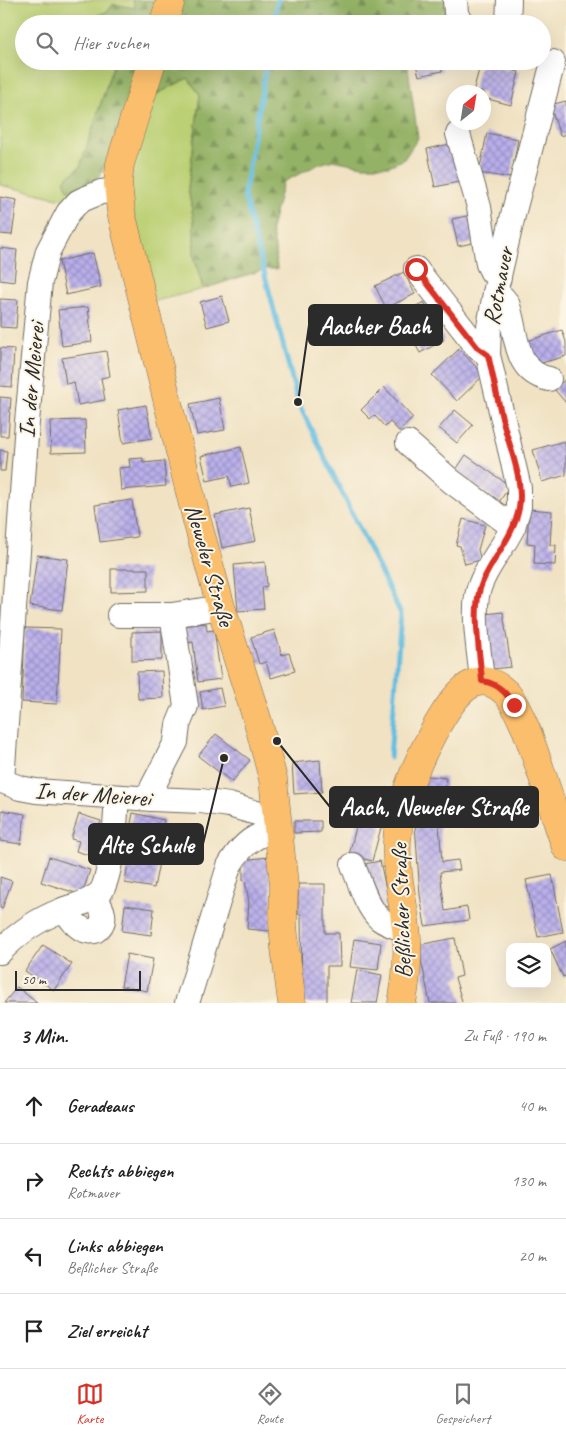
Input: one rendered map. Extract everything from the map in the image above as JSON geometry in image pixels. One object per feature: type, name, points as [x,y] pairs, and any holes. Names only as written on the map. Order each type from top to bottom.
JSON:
[{"type":"main road","points":[[167,15],[171,0]]},
{"type":"main road","name":"Neweler Straße","points":[[149,70],[120,164],[118,190],[121,212],[197,521],[221,607],[266,748],[273,779],[284,885],[283,924],[285,948],[292,1003]]},
{"type":"main road","points":[[482,681],[494,684],[505,692],[520,715],[566,847]]},
{"type":"main road","name":"Beßlicher Straße","points":[[402,1003],[407,957],[406,930],[397,876],[397,853],[399,823],[404,798],[427,745],[451,704],[465,688],[482,681]]},
{"type":"street","points":[[455,0],[457,15]]},
{"type":"street","points":[[508,15],[509,0]]},
{"type":"street","name":"Rotmauer","points":[[482,681],[477,619],[478,596],[482,582],[513,527],[519,507],[520,488],[488,355],[489,327],[497,286],[554,63]]},
{"type":"street","points":[[458,134],[479,207],[488,264],[497,286],[507,303],[516,344],[528,370],[550,379]]},
{"type":"street","name":"In der Meierei","points":[[118,190],[93,195],[78,202],[68,213],[48,251],[42,275],[38,297],[27,422],[1,783],[36,791],[215,803],[260,814],[278,824]]},
{"type":"street","points":[[416,269],[478,348],[488,355]]},
{"type":"street","points":[[408,443],[451,481],[513,527]]},
{"type":"street","points":[[119,615],[172,615],[221,607]]},
{"type":"street","points":[[152,799],[152,788],[176,742],[178,725],[186,706],[172,615]]},
{"type":"street","points":[[0,952],[25,929],[100,894],[106,881],[116,814],[116,797]]},
{"type":"street","points":[[187,1003],[229,866],[251,841],[278,824]]},
{"type":"street","points":[[353,865],[375,913],[387,923],[406,930]]},
{"type":"green space","points":[[0,0],[133,0],[135,8],[127,7],[98,15],[15,15],[15,70],[112,70],[80,167],[64,180],[79,191],[67,200],[0,185]]},
{"type":"green space","points":[[133,0],[163,0],[158,15],[98,15],[108,11],[113,4],[135,8]]},
{"type":"green space","points":[[181,0],[450,0],[449,15],[176,15]]},
{"type":"green space","points":[[112,70],[140,70],[111,156],[100,175],[79,191],[68,190],[64,180],[80,167]]},
{"type":"green space","points":[[158,70],[408,70],[418,138],[404,159],[389,166],[363,166],[333,160],[319,164],[283,182],[271,229],[277,269],[266,269],[203,289],[194,256],[194,222],[188,188],[200,95],[188,78],[149,98]]},
{"type":"green space","points":[[188,78],[200,95],[188,188],[194,222],[194,256],[203,289],[152,302],[126,184],[149,98]]},
{"type":"building","points":[[417,70],[442,70],[442,71],[419,76]]},
{"type":"building","points":[[479,70],[511,70],[519,72],[511,105],[491,100],[491,85],[475,85]]},
{"type":"building","points":[[566,101],[566,134],[560,136],[550,105]]},
{"type":"building","points":[[487,133],[518,139],[511,178],[479,173]]},
{"type":"building","points":[[455,143],[463,181],[435,187],[427,149]]},
{"type":"building","points":[[0,197],[17,200],[12,235],[0,234]]},
{"type":"building","points":[[476,214],[482,241],[458,246],[452,219]]},
{"type":"building","points":[[0,248],[17,250],[14,282],[0,280]]},
{"type":"building","points":[[93,253],[101,287],[66,295],[59,261]]},
{"type":"building","points":[[404,272],[415,294],[386,308],[375,286]]},
{"type":"building","points":[[222,296],[229,321],[207,327],[200,302]]},
{"type":"building","points":[[0,299],[18,300],[16,328],[0,327]]},
{"type":"building","points":[[424,302],[444,340],[420,353],[399,315]]},
{"type":"building","points":[[88,307],[92,342],[62,346],[58,310]]},
{"type":"building","points":[[562,330],[566,342],[566,356],[531,366],[524,342]]},
{"type":"building","points":[[0,348],[14,349],[12,387],[0,386]]},
{"type":"building","points":[[459,349],[484,375],[457,401],[432,375]]},
{"type":"building","points":[[106,351],[110,376],[101,378],[105,400],[78,405],[74,382],[66,384],[62,358]]},
{"type":"building","points":[[566,379],[566,403],[554,389]]},
{"type":"building","points":[[384,387],[413,418],[399,431],[390,422],[385,427],[374,415],[370,419],[361,410]]},
{"type":"building","points":[[0,397],[11,398],[8,436],[0,436]]},
{"type":"building","points":[[219,398],[225,430],[197,435],[190,404]]},
{"type":"building","points":[[146,405],[152,438],[123,443],[118,410]]},
{"type":"building","points":[[455,410],[473,425],[457,443],[439,428]]},
{"type":"building","points":[[85,420],[86,452],[51,453],[50,421]]},
{"type":"building","points":[[564,441],[566,449],[566,475],[542,482],[533,450]]},
{"type":"building","points":[[241,447],[249,483],[232,487],[229,476],[207,481],[201,456]]},
{"type":"building","points":[[0,450],[7,451],[5,471],[0,471]]},
{"type":"building","points":[[466,455],[510,486],[499,502],[455,471]]},
{"type":"building","points":[[143,458],[143,463],[164,461],[166,486],[121,490],[119,468],[130,467],[129,459]]},
{"type":"building","points":[[132,500],[137,537],[100,542],[95,505]]},
{"type":"building","points":[[249,508],[256,541],[222,548],[215,515]]},
{"type":"building","points":[[529,509],[552,511],[550,545],[556,545],[555,565],[534,564],[535,544],[527,543]]},
{"type":"building","points":[[463,519],[485,525],[478,550],[481,560],[465,564],[460,546],[456,545]]},
{"type":"building","points":[[37,555],[68,559],[62,610],[30,606]]},
{"type":"building","points":[[265,562],[267,586],[262,587],[264,609],[238,611],[234,565]]},
{"type":"building","points":[[111,569],[148,569],[148,591],[111,592]]},
{"type":"building","points":[[503,612],[511,667],[492,669],[485,614]]},
{"type":"building","points":[[206,623],[207,631],[214,630],[221,679],[198,682],[193,642],[186,643],[184,626]]},
{"type":"building","points":[[25,628],[61,629],[57,704],[22,702]]},
{"type":"building","points":[[274,630],[282,655],[289,653],[295,671],[271,678],[266,662],[259,664],[251,637]]},
{"type":"building","points":[[162,631],[162,660],[132,661],[132,632]]},
{"type":"building","points":[[162,671],[163,698],[138,699],[137,672]]},
{"type":"building","points":[[220,688],[224,706],[203,710],[200,692]]},
{"type":"building","points":[[216,734],[250,760],[232,782],[198,756]]},
{"type":"building","points":[[320,760],[322,792],[294,794],[292,763]]},
{"type":"building","points":[[421,775],[446,778],[443,806],[464,805],[464,824],[439,824],[442,862],[458,860],[460,870],[440,872],[445,911],[467,907],[469,920],[425,926],[420,895],[415,824]]},
{"type":"building","points":[[365,791],[389,798],[372,861],[349,855]]},
{"type":"building","points":[[2,810],[25,814],[21,844],[0,841]]},
{"type":"building","points":[[133,813],[164,820],[159,851],[127,845]]},
{"type":"building","points":[[79,814],[101,821],[94,844],[98,845],[95,857],[76,851],[79,841],[71,839]]},
{"type":"building","points":[[294,821],[321,821],[321,832],[294,833]]},
{"type":"building","points":[[49,857],[90,870],[82,895],[41,882]]},
{"type":"building","points":[[129,857],[159,862],[154,888],[125,883]]},
{"type":"building","points":[[268,857],[272,904],[270,931],[247,929],[249,902],[245,881],[243,881],[243,860]]},
{"type":"building","points":[[380,861],[391,907],[380,906],[360,865]]},
{"type":"building","points":[[552,875],[563,932],[538,937],[526,880]]},
{"type":"building","points":[[0,877],[12,881],[2,909],[0,908]]},
{"type":"building","points":[[298,884],[325,884],[325,933],[339,933],[340,966],[327,966],[327,1003],[302,1003],[301,914],[298,914]]},
{"type":"building","points":[[125,905],[154,909],[151,935],[122,931]]},
{"type":"building","points":[[455,938],[462,976],[455,978],[462,1001],[460,1003],[430,1003],[418,945]]},
{"type":"building","points":[[354,939],[381,943],[378,970],[350,967]]},
{"type":"building","points":[[566,941],[566,976],[563,977],[551,948]]},
{"type":"building","points":[[43,945],[72,964],[54,990],[25,971]]},
{"type":"building","points":[[127,954],[153,959],[147,991],[121,986]]},
{"type":"building","points":[[357,970],[382,975],[377,1003],[351,1003]]},
{"type":"building","points":[[17,987],[37,1003],[4,1003]]},
{"type":"waterway","points":[[275,15],[278,0]]},
{"type":"waterway","points":[[265,70],[244,195],[298,402],[401,614],[390,758]]},
{"type":"place","name":"Aacher Bach","points":[[298,402]]},
{"type":"place","name":"Aach, Neweler Straße","points":[[277,741]]},
{"type":"place","name":"Alte Schule","points":[[224,758]]},
{"type":"route","points":[[416,269],[478,348],[488,355],[520,488],[517,518],[482,582],[477,608],[482,681],[499,687],[509,696],[514,705]]}]
